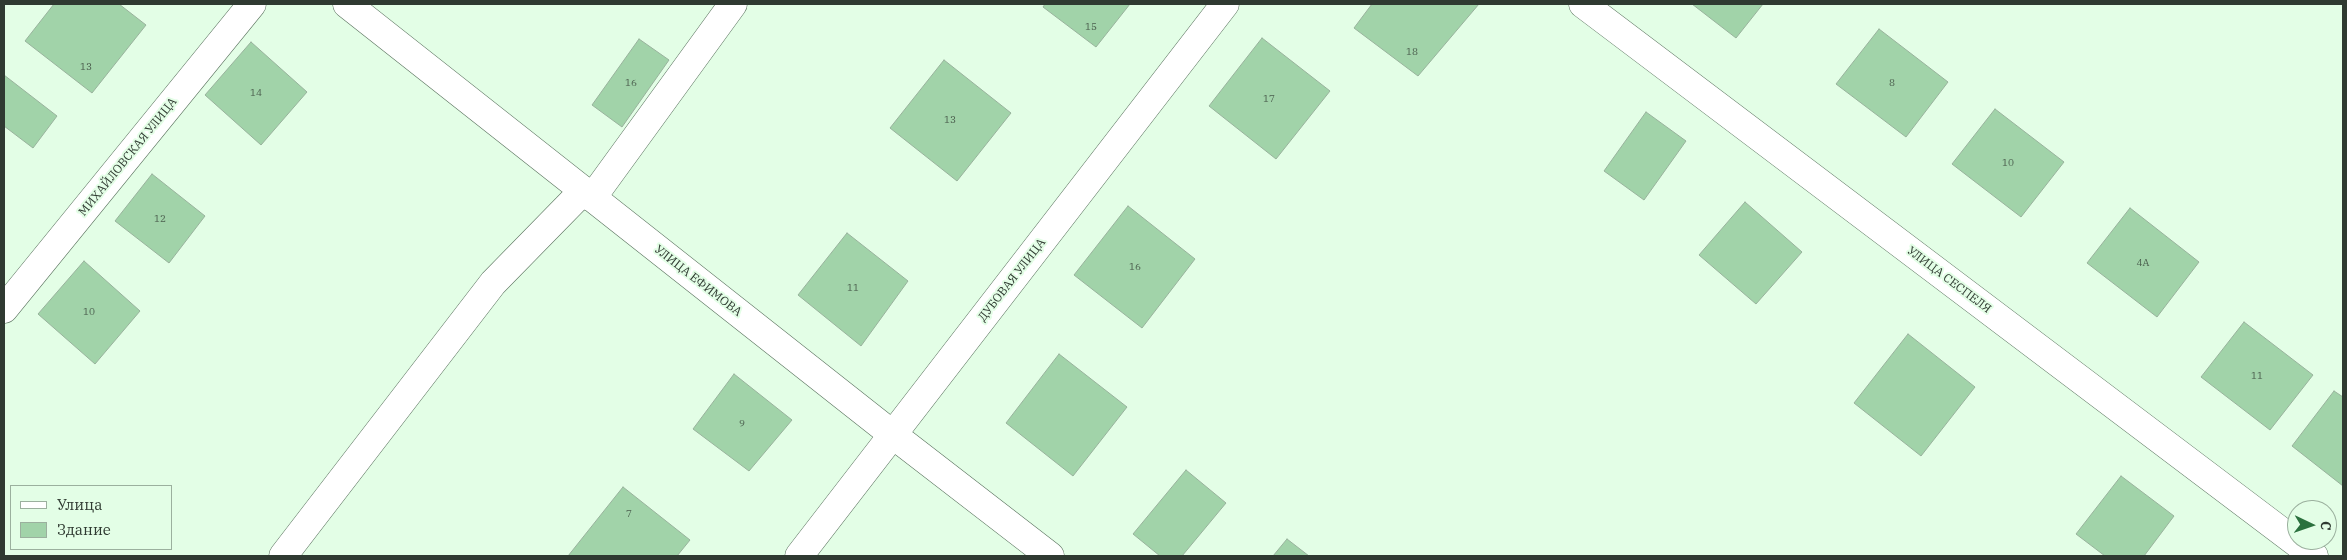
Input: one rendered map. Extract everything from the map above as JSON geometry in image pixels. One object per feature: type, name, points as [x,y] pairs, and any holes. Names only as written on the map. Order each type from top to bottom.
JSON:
[{"type":"street","name":"МИХАЙЛОВСКАЯ УЛИЦА","points":[[4,309],[252,4]]},
{"type":"street","name":"УЛИЦА ЕФИМОВА","points":[[347,4],[892,434],[1050,556]]},
{"type":"street","points":[[283,556],[493,283],[588,194],[733,4]]},
{"type":"street","name":"ДУБОВАЯ УЛИЦА","points":[[799,556],[1225,4]]},
{"type":"street","name":"УЛИЦА СЕСПЕЛЯ","points":[[1583,4],[2314,556]]},
{"type":"building","points":[[54,4],[119,4],[146,25],[92,93],[25,41]]},
{"type":"building","points":[[1045,4],[1130,4],[1096,47],[1043,7]]},
{"type":"building","points":[[1372,4],[1479,4],[1418,76],[1354,28]]},
{"type":"building","points":[[1692,4],[1763,4],[1736,38]]},
{"type":"building","points":[[1879,29],[1948,82],[1906,137],[1836,84]]},
{"type":"building","points":[[1262,38],[1330,91],[1276,159],[1209,106]]},
{"type":"building","points":[[639,39],[669,60],[622,127],[592,105]]},
{"type":"building","points":[[251,42],[307,92],[261,145],[205,95]]},
{"type":"building","points":[[944,60],[1011,113],[957,181],[890,128]]},
{"type":"building","points":[[4,75],[57,116],[33,148],[4,126]]},
{"type":"building","points":[[1995,109],[2064,162],[2021,217],[1952,164]]},
{"type":"building","points":[[1646,112],[1686,141],[1644,200],[1604,171]]},
{"type":"building","points":[[152,174],[205,216],[169,263],[115,221]]},
{"type":"building","points":[[1745,202],[1802,252],[1756,304],[1699,255]]},
{"type":"building","points":[[1128,206],[1195,259],[1142,328],[1074,275]]},
{"type":"building","points":[[2130,208],[2199,262],[2157,317],[2087,263]]},
{"type":"building","points":[[847,233],[908,281],[861,346],[798,295]]},
{"type":"building","points":[[84,261],[140,311],[95,364],[38,314]]},
{"type":"building","points":[[2244,322],[2313,375],[2270,430],[2201,377]]},
{"type":"building","points":[[1908,334],[1975,387],[1921,456],[1854,403]]},
{"type":"building","points":[[1059,354],[1127,407],[1073,476],[1006,423]]},
{"type":"building","points":[[734,374],[792,420],[749,471],[693,429]]},
{"type":"building","points":[[2334,391],[2343,397],[2343,486],[2292,446]]},
{"type":"building","points":[[1186,470],[1226,503],[1182,556],[1160,556],[1133,534]]},
{"type":"building","points":[[2121,476],[2174,516],[2144,556],[2105,556],[2076,534]]},
{"type":"building","points":[[623,487],[690,540],[677,556],[568,556]]},
{"type":"building","points":[[1287,539],[1309,556],[1273,556]]}]
